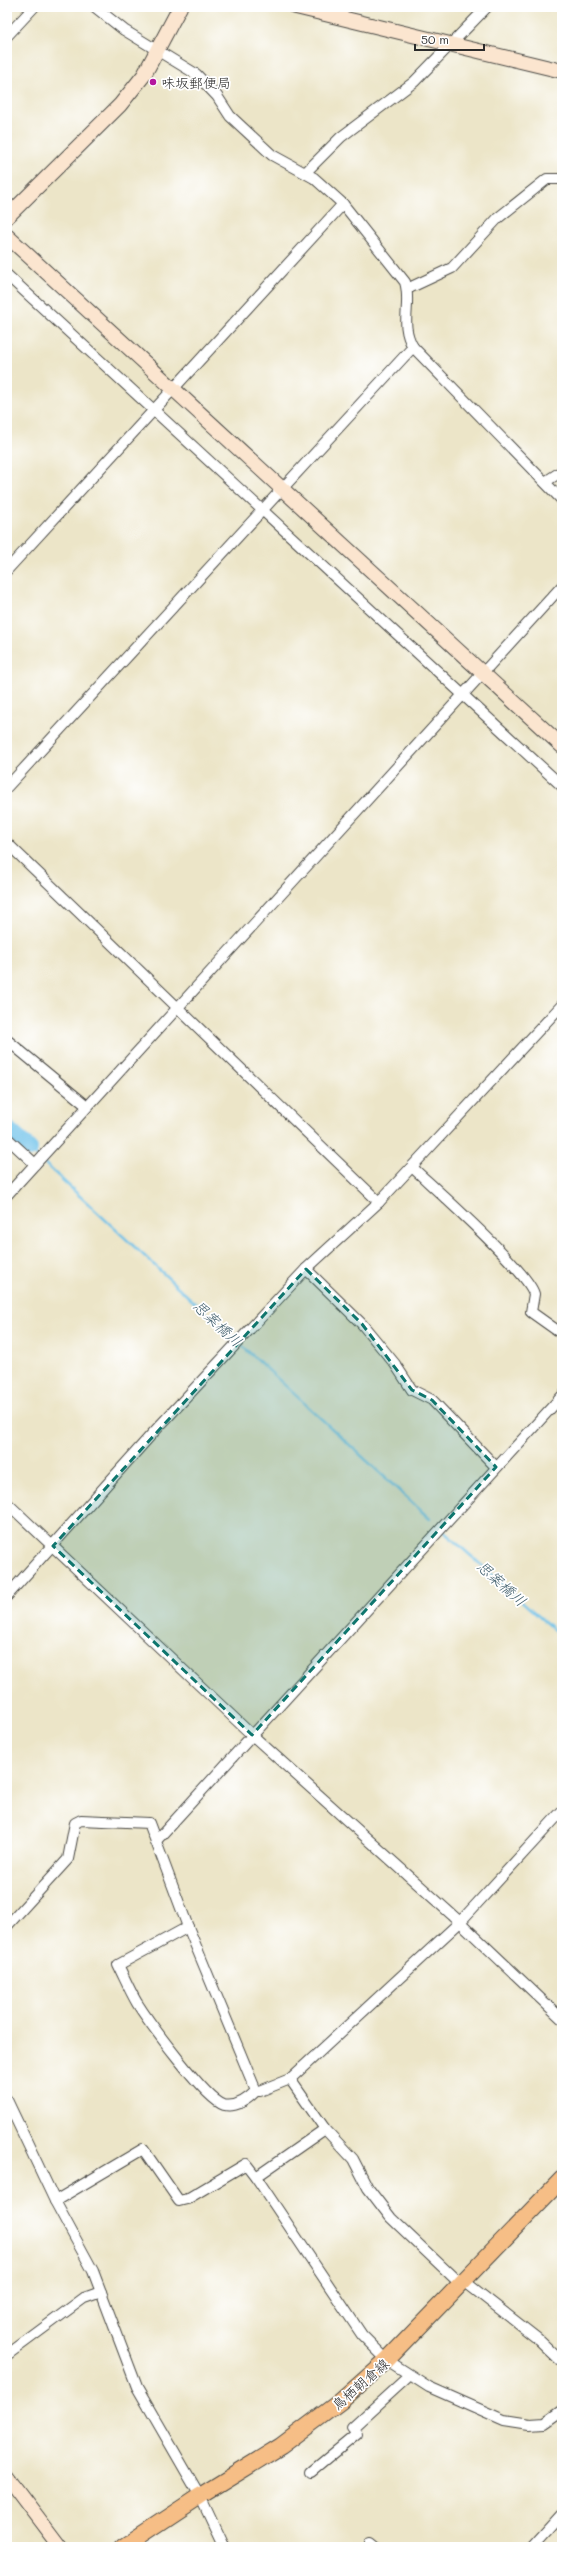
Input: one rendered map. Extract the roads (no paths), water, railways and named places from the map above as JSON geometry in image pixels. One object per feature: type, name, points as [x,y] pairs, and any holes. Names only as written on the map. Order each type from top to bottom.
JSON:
[{"type":"main road","name":"鳥栖朝倉線","points":[[123,2547],[300,2433],[341,2401],[387,2360],[562,2179]]},
{"type":"street","points":[[7,36],[34,7]]},
{"type":"street","points":[[95,7],[124,30],[196,74],[217,96],[230,116],[272,155],[294,168],[306,172],[343,204],[397,271],[407,289],[404,326],[413,347],[562,500]]},
{"type":"street","points":[[7,217],[120,105],[144,75],[180,7]]},
{"type":"street","points":[[296,7],[562,71]]},
{"type":"street","points":[[306,172],[341,137],[414,82],[486,7]]},
{"type":"street","points":[[407,289],[452,268],[498,218],[547,179],[562,179]]},
{"type":"street","points":[[7,570],[343,204]]},
{"type":"street","points":[[7,236],[562,746]]},
{"type":"street","points":[[7,275],[562,786]]},
{"type":"street","points":[[7,787],[281,488],[413,347]]},
{"type":"street","points":[[545,482],[562,471]]},
{"type":"street","points":[[7,1195],[464,696],[562,586]]},
{"type":"street","points":[[7,843],[379,1202]]},
{"type":"street","points":[[7,1596],[152,1434],[240,1342],[306,1269],[379,1202],[562,1005]]},
{"type":"street","points":[[7,1040],[87,1106]]},
{"type":"street","points":[[7,1138],[36,1163]]},
{"type":"street","points":[[412,1167],[496,1248],[526,1281],[534,1294],[531,1312],[562,1334]]},
{"type":"street","points":[[306,1269],[370,1332],[395,1364],[412,1390],[432,1400],[496,1467]]},
{"type":"street","points":[[156,1841],[562,1396]]},
{"type":"street","points":[[7,1503],[252,1735],[460,1922],[562,2020]]},
{"type":"street","points":[[188,1927],[118,1965],[136,2002],[158,2033],[212,2097],[226,2106],[238,2104],[256,2091],[260,2091],[290,2079],[460,1922],[562,1811]]},
{"type":"street","points":[[7,1926],[68,1859],[76,1823],[82,1820],[149,1823],[173,1883],[188,1927],[256,2091]]},
{"type":"street","points":[[290,2079],[325,2129],[353,2160],[368,2188],[391,2218],[454,2278],[464,2282],[538,2339],[562,2362]]},
{"type":"street","points":[[7,2100],[55,2201],[101,2292],[137,2387],[200,2496],[224,2547]]},
{"type":"street","points":[[256,2176],[325,2129]]},
{"type":"street","points":[[55,2201],[143,2149],[179,2202],[187,2199],[243,2164],[248,2165],[362,2335],[387,2360],[409,2376],[470,2407],[504,2420],[530,2424],[545,2423],[562,2411]]},
{"type":"street","points":[[7,2355],[84,2298],[101,2292]]},
{"type":"street","points":[[311,2472],[357,2434],[352,2428],[409,2376]]},
{"type":"street","points":[[7,2477],[60,2547]]},
{"type":"street","points":[[532,2547],[562,2514]]},
{"type":"waterway","name":"思案橋川","points":[[7,1128],[30,1149]]},
{"type":"waterway","name":"思案橋川","points":[[30,1149],[38,1157]]},
{"type":"waterway","name":"思案橋川","points":[[42,1161],[236,1341]]},
{"type":"waterway","name":"思案橋川","points":[[240,1344],[430,1519]]},
{"type":"waterway","name":"思案橋川","points":[[443,1531],[562,1637]]},
{"type":"place","name":"味坂郵便局","points":[[153,82]]}]
